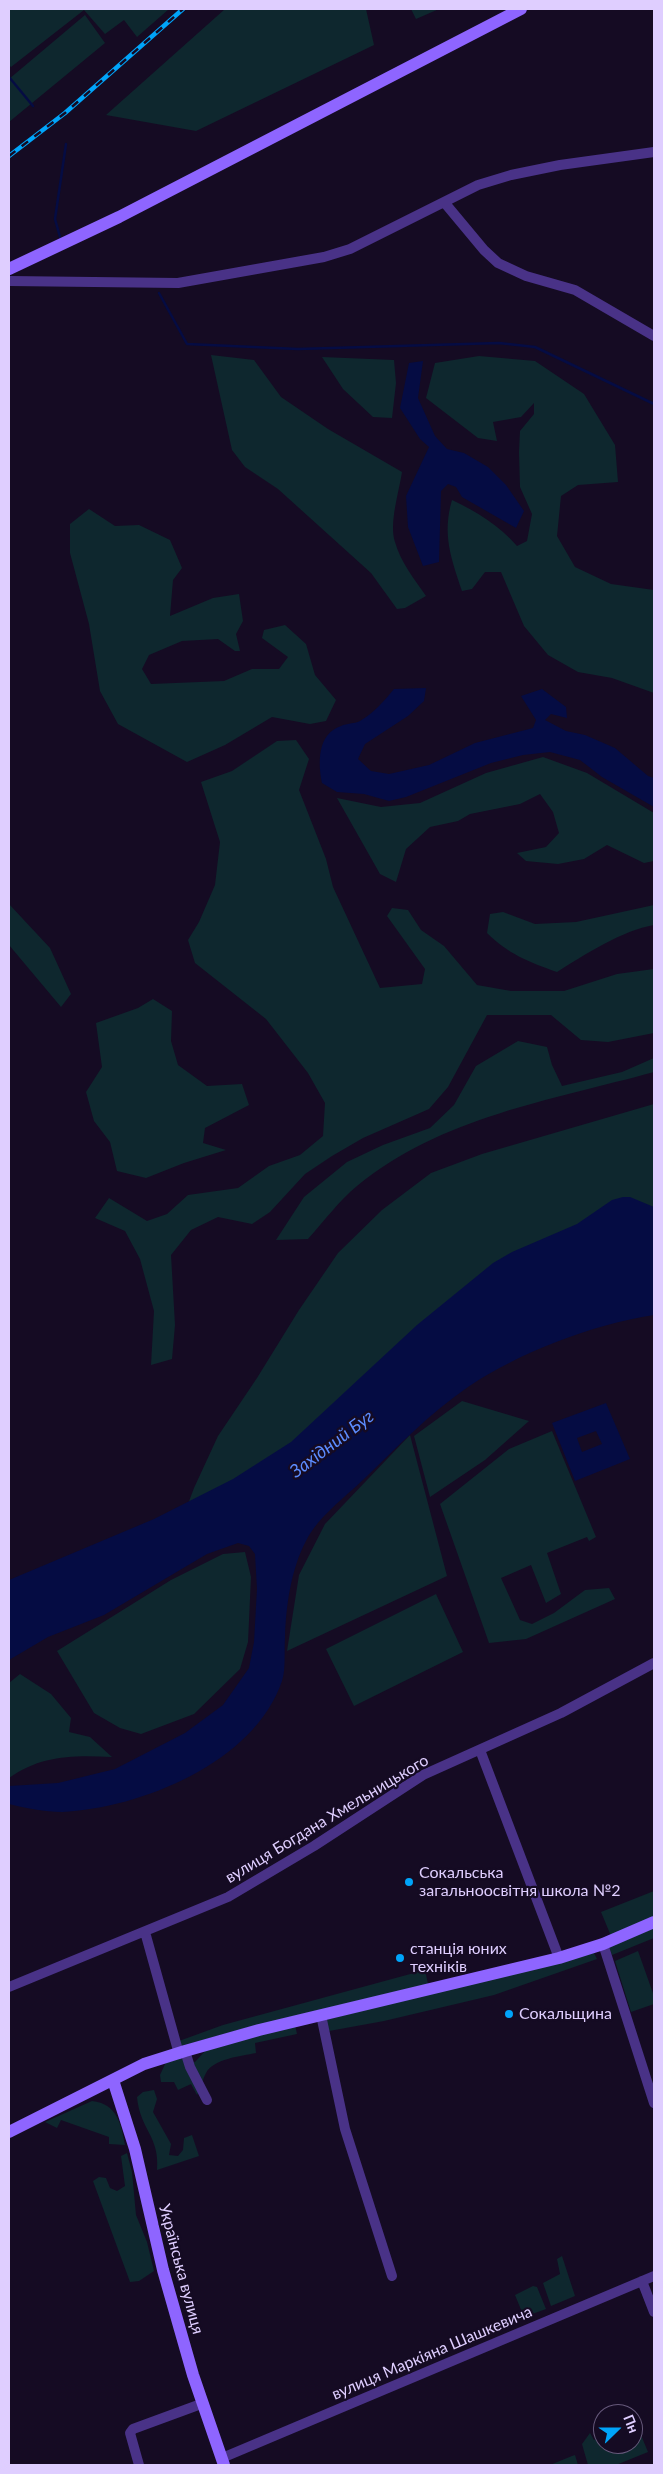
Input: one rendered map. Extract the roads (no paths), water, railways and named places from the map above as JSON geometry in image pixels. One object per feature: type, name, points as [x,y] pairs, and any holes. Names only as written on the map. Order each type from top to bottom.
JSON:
[{"type":"street","points":[[9,269],[119,217],[521,9]]},
{"type":"street","points":[[9,281],[178,283],[324,257],[350,249],[478,185],[511,175],[560,165],[654,152]]},
{"type":"street","points":[[444,202],[484,250],[498,263],[526,276],[576,290],[654,336]]},
{"type":"street","name":"вулиця Богдана Хмельницького","points":[[9,1987],[228,1897],[314,1846],[423,1775],[561,1713],[654,1663]]},
{"type":"street","points":[[480,1750],[559,1958]]},
{"type":"street","points":[[10,2129],[144,2064],[321,2015],[559,1958],[603,1944],[654,1922]]},
{"type":"street","points":[[145,1932],[182,2052],[207,2100]]},
{"type":"street","points":[[603,1944],[654,2103]]},
{"type":"street","points":[[321,2015],[345,2129],[392,2276]]},
{"type":"street","name":"Українська вулиця","points":[[113,2080],[135,2149],[163,2270],[201,2404],[223,2461]]},
{"type":"street","name":"вулиця Маркіяна Шашкевича","points":[[223,2461],[654,2276]]},
{"type":"street","points":[[642,2281],[654,2312]]},
{"type":"street","points":[[139,2465],[130,2433],[133,2429],[201,2404]]},
{"type":"water","points":[[423,361],[418,398],[435,436],[447,449],[464,453],[488,467],[506,485],[524,511],[516,528],[462,497],[456,487],[448,484],[441,491],[439,562],[423,566],[408,527],[406,496],[429,447],[420,439],[400,408],[409,363]]},
{"type":"water","points":[[426,688],[424,701],[408,716],[365,744],[358,759],[371,771],[389,774],[429,765],[475,743],[533,728],[536,720],[521,696],[542,689],[566,707],[567,718],[551,714],[545,720],[566,731],[585,735],[615,748],[648,776],[654,778],[654,807],[602,777],[580,760],[550,752],[523,755],[491,763],[406,797],[389,801],[364,794],[337,792],[322,783],[320,758],[323,742],[327,735],[343,725],[358,722],[365,718],[394,689]]},
{"type":"water","name":"Західний Буг","points":[[630,1197],[654,1207],[654,1315],[581,1333],[533,1351],[488,1374],[454,1397],[427,1419],[324,1516],[306,1541],[293,1576],[287,1613],[282,1681],[268,1710],[247,1736],[221,1757],[191,1776],[159,1790],[126,1801],[93,1809],[62,1812],[35,1810],[9,1804],[9,1786],[58,1783],[115,1769],[185,1733],[223,1705],[249,1668],[254,1642],[257,1589],[255,1554],[249,1546],[238,1543],[207,1554],[104,1615],[48,1637],[9,1660],[9,1580],[154,1519],[233,1479],[291,1442],[417,1325],[493,1263],[512,1252],[577,1224],[612,1200]]},
{"type":"water","points":[[606,1403],[630,1459],[575,1481],[552,1423]],"holes":[[[596,1431],[602,1444],[582,1452],[577,1438]]]},
{"type":"waterway","points":[[9,77],[33,106]]},
{"type":"waterway","points":[[60,237],[55,219],[66,144]]},
{"type":"waterway","points":[[159,293],[187,344],[298,349],[499,343],[535,347],[654,404]]},
{"type":"railway","points":[[9,156],[65,113],[183,9]]},
{"type":"place","name":"Сокальська загальноосвітня школа №2","points":[[409,1882]]},
{"type":"place","name":"станція юних техніків","points":[[400,1958]]},
{"type":"place","name":"Сокальщина","points":[[509,2014]]}]
